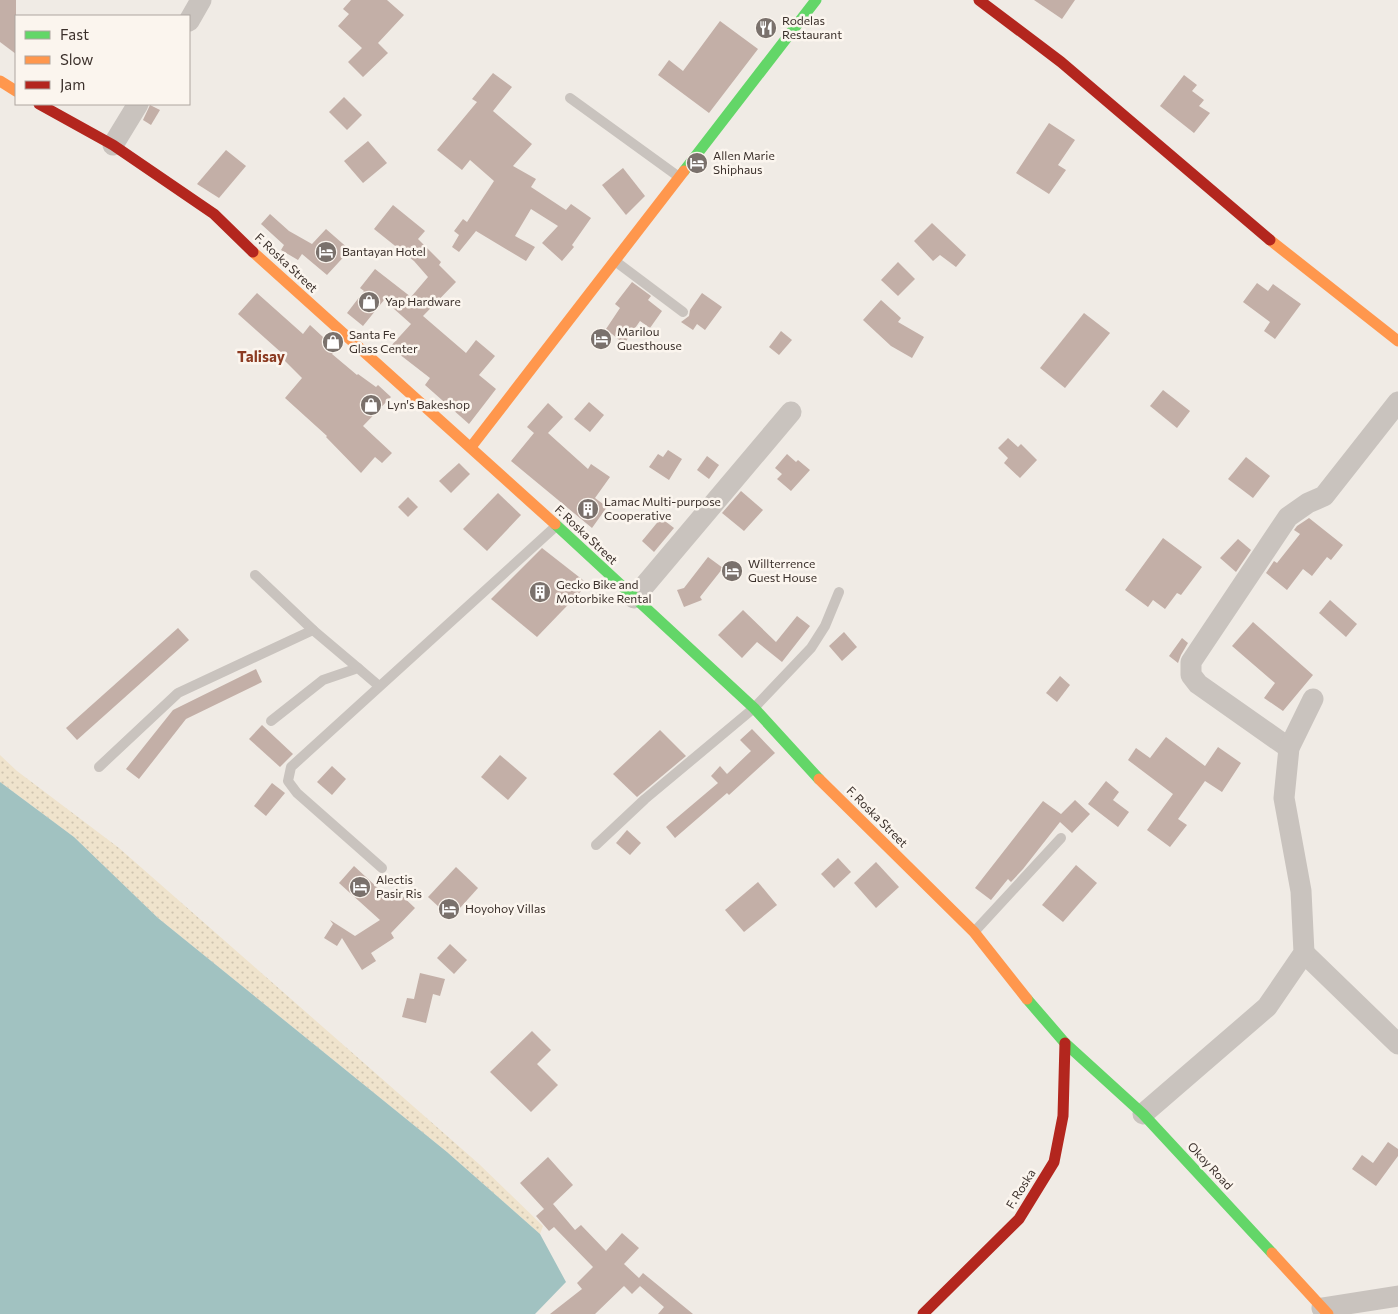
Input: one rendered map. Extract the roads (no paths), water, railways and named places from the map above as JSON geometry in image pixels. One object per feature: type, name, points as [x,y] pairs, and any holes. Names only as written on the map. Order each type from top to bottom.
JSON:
[{"type":"main road","points":[[471,447],[816,0]]},
{"type":"main road","points":[[979,0],[1061,62],[1253,226],[1398,341]]},
{"type":"main road","points":[[0,81],[15,89]]},
{"type":"main road","name":"F. Roska Street","points":[[41,105],[113,145],[214,214],[270,269],[471,447],[754,708],[842,802],[974,932],[1020,991],[1065,1043]]},
{"type":"main road","name":"Okoy Road","points":[[1065,1043],[1143,1114],[1325,1311]]},
{"type":"main road","name":"F. Roska","points":[[923,1314],[1019,1219],[1054,1162],[1063,1116],[1065,1043]]},
{"type":"street","points":[[190,19],[201,0]]},
{"type":"street","points":[[113,145],[137,105]]},
{"type":"street","points":[[1289,748],[1198,684],[1191,674],[1191,662],[1288,517],[1308,503],[1324,496],[1398,402]]},
{"type":"street","points":[[634,598],[791,412]]},
{"type":"street","points":[[1143,1114],[1267,1007],[1304,952],[1301,891],[1284,798],[1289,748],[1313,699]]},
{"type":"street","points":[[1304,952],[1398,1044]]},
{"type":"street","points":[[1325,1311],[1398,1296]]},
{"type":"lane","points":[[570,98],[679,178]]},
{"type":"lane","points":[[614,260],[683,312]]},
{"type":"lane","points":[[382,868],[297,793],[288,781],[290,767],[556,527]]},
{"type":"lane","points":[[255,576],[313,630],[380,686]]},
{"type":"lane","points":[[596,845],[645,799],[754,708],[811,648],[825,626],[839,592]]},
{"type":"lane","points":[[99,767],[178,693],[313,630]]},
{"type":"lane","points":[[271,721],[322,680],[358,668]]},
{"type":"lane","points":[[974,932],[1060,838]]},
{"type":"water","points":[[0,782],[74,837],[158,918],[447,1152],[540,1234],[566,1282],[535,1314],[0,1314]]},
{"type":"place","name":"Rodelas Restaurant","points":[[766,28]]},
{"type":"place","name":"Allen Marie Shiphaus","points":[[697,163]]},
{"type":"place","name":"Bantayan Hotel","points":[[326,252]]},
{"type":"place","name":"Yap Hardware","points":[[369,302]]},
{"type":"place","name":"Marilou Guesthouse","points":[[601,339]]},
{"type":"place","name":"Santa Fe Glass Center","points":[[333,342]]},
{"type":"place","name":"Lyn's Bakeshop","points":[[371,405]]},
{"type":"place","name":"Lamac Multi-purpose Cooperative","points":[[588,509]]},
{"type":"place","name":"Willterrence Guest House","points":[[732,571]]},
{"type":"place","name":"Gecko Bike and Motorbike Rental","points":[[540,592]]},
{"type":"place","name":"Alectis Pasir Ris","points":[[360,887]]},
{"type":"place","name":"Hoyohoy Villas","points":[[449,909]]},
{"type":"district","name":"Talisay","points":[[261,357]]}]
